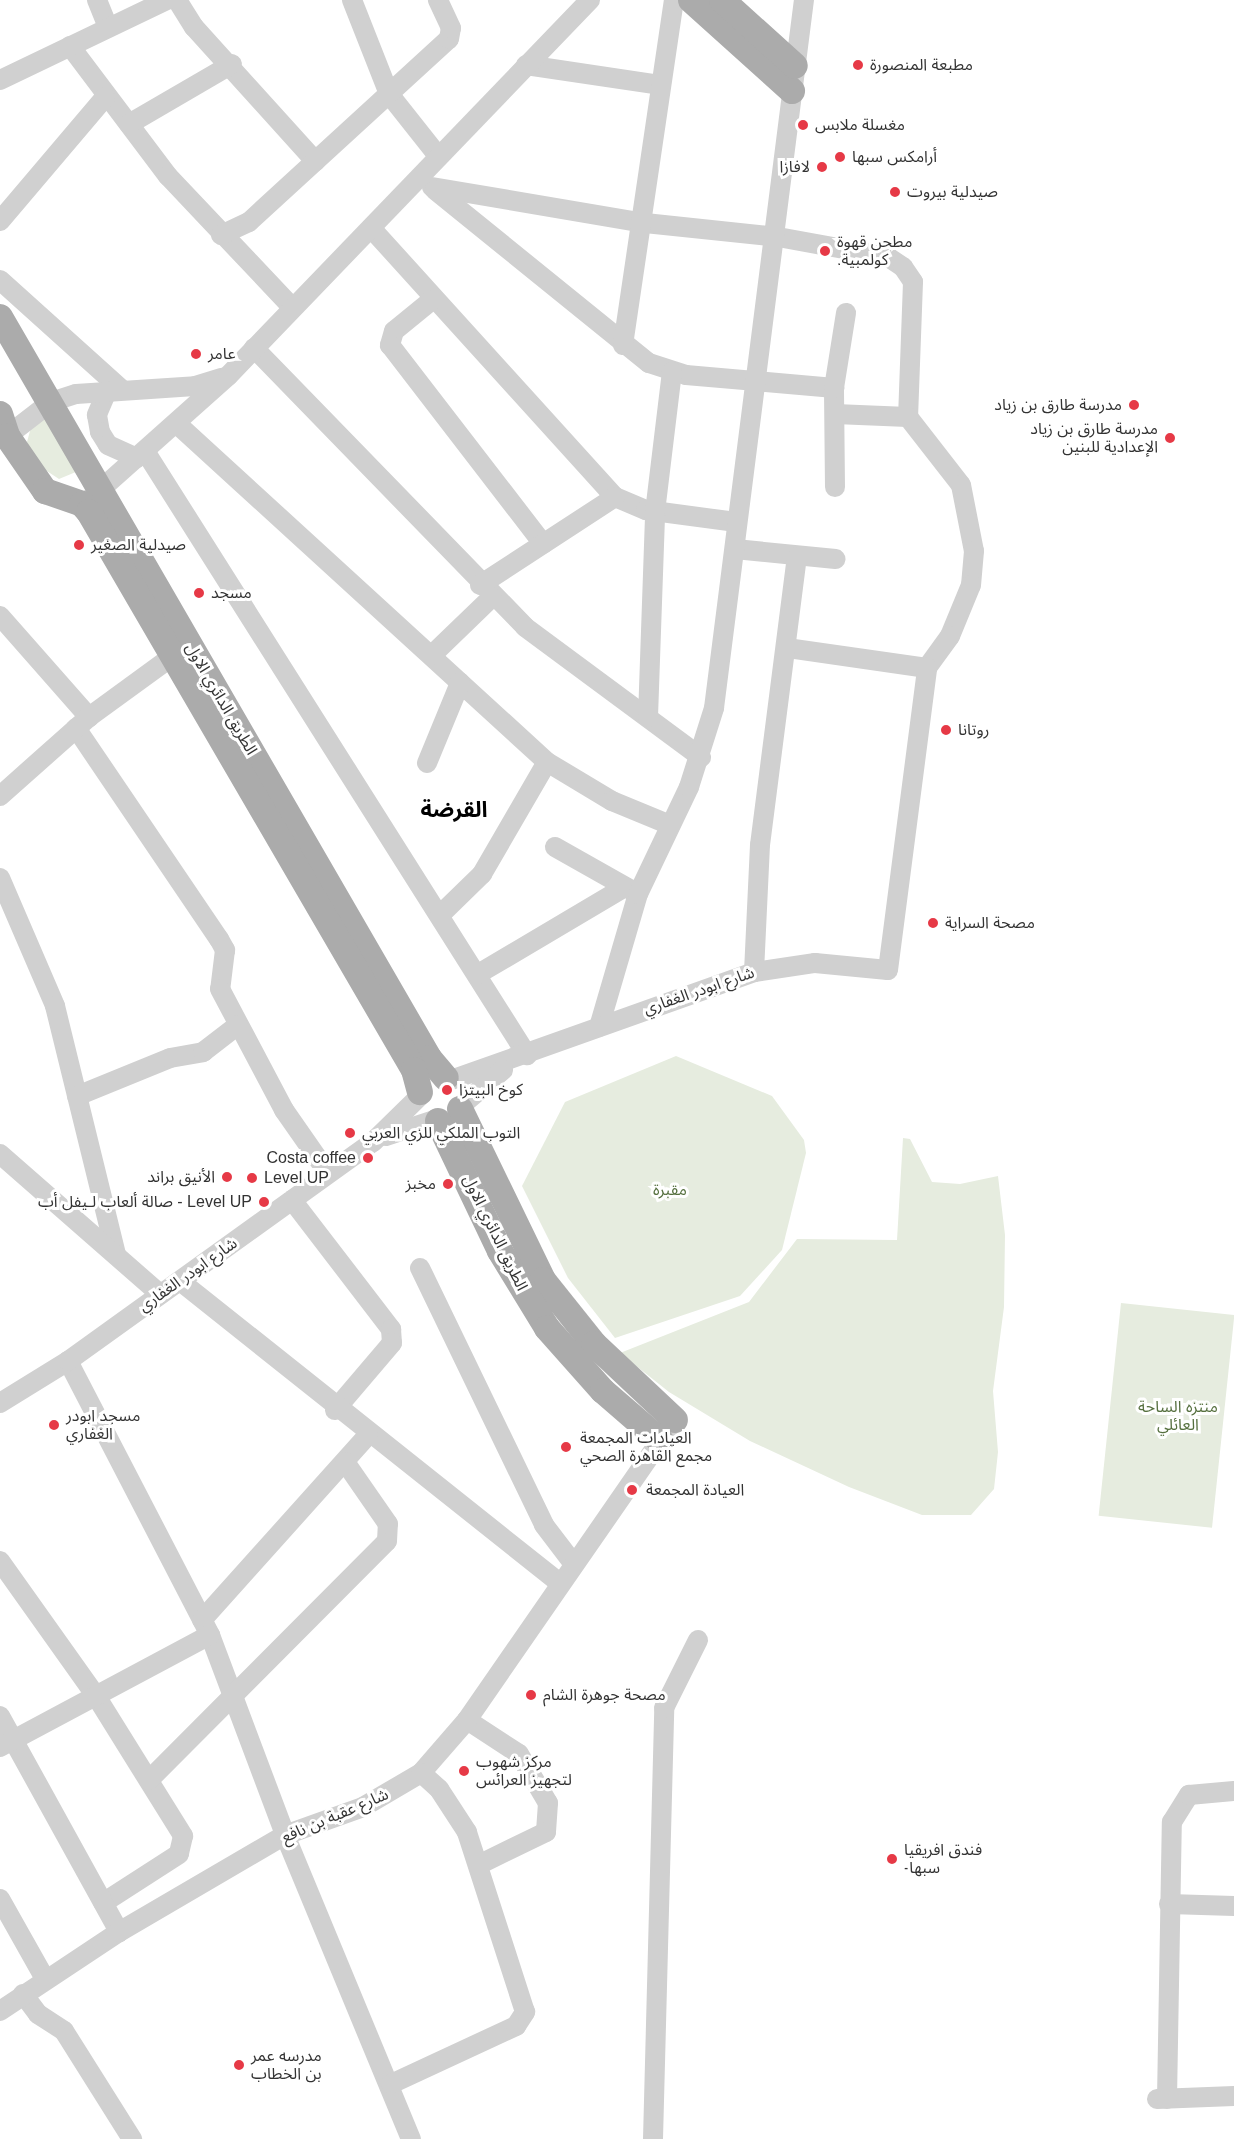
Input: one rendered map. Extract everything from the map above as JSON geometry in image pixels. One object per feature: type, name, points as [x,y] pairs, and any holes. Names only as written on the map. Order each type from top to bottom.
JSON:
[{"type":"main road","points":[[691,0],[794,78]]},
{"type":"main road","points":[[722,0],[794,78]]},
{"type":"main road","name":"الطريق الدائري الاول","points":[[0,316],[51,402],[91,498],[170,658],[414,1070],[420,1094]]},
{"type":"main road","points":[[3,425],[45,490],[91,498]]},
{"type":"main road","name":"الطريق الدائري الاول","points":[[91,498],[429,1058],[448,1079]]},
{"type":"main road","points":[[433,1079],[448,1079],[461,1090],[461,1107],[436,1120],[424,1114],[420,1094],[433,1079]]},
{"type":"main road","name":"الطريق الدائري الاول","points":[[461,1107],[543,1280],[668,1431]]},
{"type":"main road","name":"الطريق الدائري الاول","points":[[436,1120],[500,1251],[547,1328],[603,1391],[668,1431]]},
{"type":"street","points":[[97,0],[107,26]]},
{"type":"street","points":[[0,80],[107,26],[167,0]]},
{"type":"street","points":[[177,0],[315,161]]},
{"type":"street","points":[[352,0],[389,94],[439,157]]},
{"type":"street","points":[[221,235],[249,222],[452,34],[438,0]]},
{"type":"street","points":[[91,498],[228,376],[292,307],[371,228],[425,183],[439,157],[590,0]]},
{"type":"street","points":[[623,345],[645,223],[660,85],[674,0]]},
{"type":"street","points":[[599,1027],[632,890],[670,825],[701,757],[724,654],[736,522],[754,382],[778,237],[804,0]]},
{"type":"street","points":[[70,46],[105,97],[221,235],[292,307]]},
{"type":"street","points":[[129,124],[232,64]]},
{"type":"street","points":[[526,65],[660,85]]},
{"type":"street","points":[[0,221],[105,97]]},
{"type":"street","points":[[425,183],[645,223],[778,237],[888,257],[903,267],[913,282],[908,417],[961,485],[974,551],[962,612],[927,668],[788,648]]},
{"type":"street","points":[[425,183],[623,345],[672,372],[754,382],[834,388]]},
{"type":"street","points":[[371,228],[432,300],[615,497],[655,512],[736,522]]},
{"type":"street","points":[[0,280],[114,390]]},
{"type":"street","points":[[432,300],[394,331],[390,345],[543,544]]},
{"type":"street","points":[[835,487],[834,388],[846,313]]},
{"type":"street","points":[[254,348],[486,591],[701,757]]},
{"type":"street","points":[[648,717],[655,512],[672,372]]},
{"type":"street","points":[[3,425],[51,402],[114,390],[195,386],[228,376]]},
{"type":"street","points":[[114,390],[97,416],[100,432],[108,445],[141,455],[478,974],[522,1057]]},
{"type":"street","points":[[835,414],[908,417]]},
{"type":"street","points":[[176,423],[547,762],[612,801],[670,825]]},
{"type":"street","points":[[432,655],[486,591],[543,544],[615,497]]},
{"type":"street","points":[[735,549],[797,557],[836,559]]},
{"type":"street","points":[[754,972],[760,845],[788,648],[797,557]]},
{"type":"street","points":[[0,616],[82,722],[219,939],[225,950],[220,989],[284,1110],[328,1173]]},
{"type":"street","points":[[0,796],[82,722],[170,658]]},
{"type":"street","name":"شارع ابودر الغفاري","points":[[448,1079],[522,1057],[754,972],[815,963],[888,970],[927,668]]},
{"type":"street","points":[[427,763],[460,683]]},
{"type":"street","points":[[440,915],[482,874],[547,762]]},
{"type":"street","points":[[555,847],[632,890]]},
{"type":"street","points":[[0,878],[55,1006],[116,1255]]},
{"type":"street","points":[[478,974],[632,890]]},
{"type":"street","points":[[77,1096],[170,1058],[203,1052],[238,1025]]},
{"type":"street","name":"شارع ابودر الغفاري","points":[[461,1107],[522,1057]]},
{"type":"street","name":"شارع ابودر الغفاري","points":[[0,1403],[68,1361],[373,1142],[420,1094]]},
{"type":"street","name":"شارع ابودر الغفاري","points":[[373,1142],[436,1120]]},
{"type":"street","points":[[0,1154],[160,1294]]},
{"type":"street","points":[[292,1200],[392,1329],[392,1343],[335,1410]]},
{"type":"street","points":[[420,1268],[544,1525],[573,1563]]},
{"type":"street","points":[[180,1281],[335,1410],[558,1583]]},
{"type":"street","points":[[68,1361],[206,1628],[285,1835],[391,2084],[411,2139]]},
{"type":"street","name":"شارع عقبة بن نافع","points":[[0,2011],[119,1932],[285,1835],[363,1807],[421,1773],[467,1720],[558,1583],[668,1431]]},
{"type":"street","points":[[8,1743],[96,1696],[206,1628],[368,1435]]},
{"type":"street","points":[[150,1780],[387,1541],[388,1524],[345,1462]]},
{"type":"street","points":[[0,1561],[96,1696],[183,1836],[183,1848],[103,1903]]},
{"type":"street","points":[[653,2139],[664,1708],[698,1640]]},
{"type":"street","points":[[0,1716],[8,1743],[119,1932]]},
{"type":"street","points":[[467,1720],[519,1755],[548,1803],[546,1832],[480,1864]]},
{"type":"street","points":[[391,2084],[524,2018],[480,1864],[457,1812],[421,1773]]},
{"type":"street","points":[[1234,1791],[1190,1795],[1174,1811],[1168,1904],[1162,2099],[1234,2096]]},
{"type":"street","points":[[0,1899],[45,1979]]},
{"type":"street","points":[[1168,1904],[1234,1906]]},
{"type":"street","points":[[23,1994],[38,2014],[64,2031],[132,2139]]},
{"type":"green space","points":[[47,419],[83,469],[59,479],[33,462],[27,442],[33,420]]},
{"type":"green space","name":"مقبرة","points":[[676,1056],[772,1096],[804,1140],[806,1153],[782,1250],[740,1296],[615,1338],[568,1278],[522,1186],[565,1102]]},
{"type":"green space","points":[[903,1138],[910,1139],[932,1182],[960,1184],[998,1176],[1005,1235],[1004,1307],[993,1391],[998,1452],[994,1489],[971,1515],[922,1515],[849,1487],[750,1441],[669,1392],[620,1353],[749,1302],[797,1239],[897,1240]]},
{"type":"green space","name":"منتزه الساحة العائلي","points":[[1121,1303],[1234,1315],[1212,1528],[1099,1516]]},
{"type":"place","name":"مطبعة المنصورة","points":[[858,65]]},
{"type":"place","name":"مغسلة ملابس","points":[[803,125]]},
{"type":"place","name":"أرامكس سبها","points":[[840,157]]},
{"type":"place","name":"لافازا","points":[[822,167]]},
{"type":"place","name":"صيدلية بيروت","points":[[895,192]]},
{"type":"place","name":"مطحن قهوة .كولمبية","points":[[825,251]]},
{"type":"place","name":"عامر","points":[[196,354]]},
{"type":"place","name":"مدرسة طارق بن زياد","points":[[1134,405]]},
{"type":"place","name":"مدرسة طارق بن زياد الإعدادية للبنين","points":[[1170,438]]},
{"type":"place","name":"صيدلية الصغير","points":[[79,545]]},
{"type":"place","name":"مسجد","points":[[199,593]]},
{"type":"place","name":"روتانا","points":[[946,730]]},
{"type":"place","name":"مصحة السراية","points":[[933,923]]},
{"type":"place","name":"كوخ البيتزا","points":[[447,1090]]},
{"type":"place","name":"التوب الملكي للزي العربي","points":[[350,1133]]},
{"type":"place","name":"Costa coffee","points":[[368,1158]]},
{"type":"place","name":"الأنيق براند","points":[[227,1177]]},
{"type":"place","name":"Level UP","points":[[252,1178]]},
{"type":"place","name":"مخبز","points":[[448,1184]]},
{"type":"place","name":"صالة ألعاب لـيفل أب - Level UP","points":[[264,1202]]},
{"type":"place","name":"مسجد ابودر الغفاري","points":[[54,1425]]},
{"type":"place","name":"العيادات المجمعة مجمع القاهرة الصحي","points":[[566,1447]]},
{"type":"place","name":"العيادة المجمعة","points":[[632,1490]]},
{"type":"place","name":"مصحة جوهرة الشام","points":[[531,1695]]},
{"type":"place","name":"مركز شهوب لتجهيز العرائس","points":[[464,1771]]},
{"type":"place","name":"فندق افريقيا -سبها","points":[[892,1859]]},
{"type":"place","name":"مدرسه عمر بن الخطاب","points":[[239,2065]]},
{"type":"district","name":"القرضة","points":[[454,810]]}]
